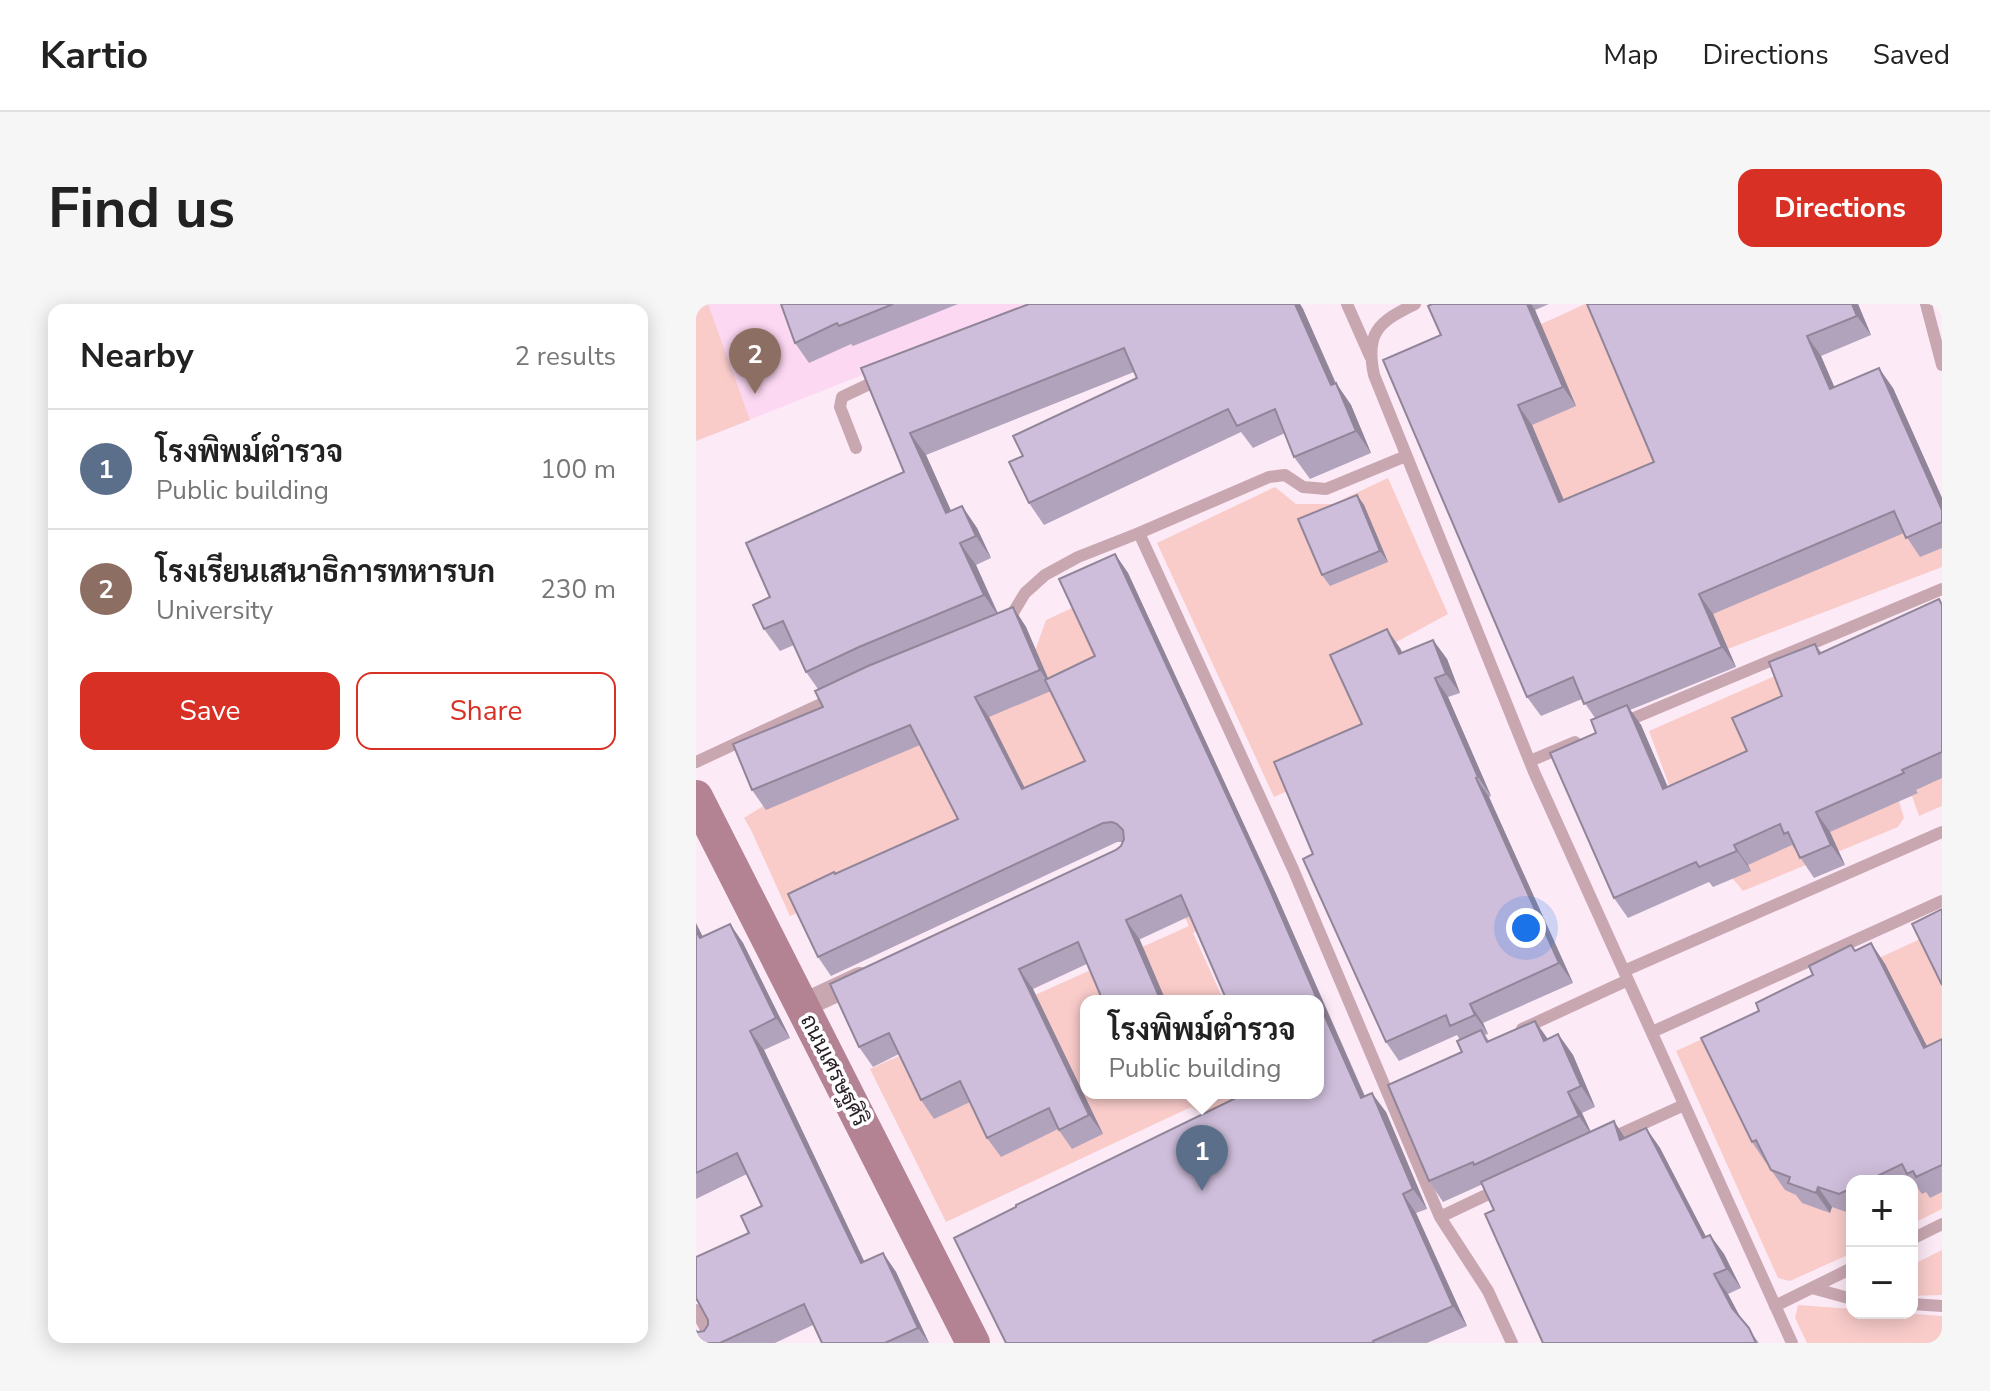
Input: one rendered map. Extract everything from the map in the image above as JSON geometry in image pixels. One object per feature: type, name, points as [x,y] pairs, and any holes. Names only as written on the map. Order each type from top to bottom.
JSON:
[{"type":"street","name":"ถนนเศรษฐศิริ","points":[[696,797],[973,1343]]},
{"type":"street","points":[[802,1006],[882,969]]},
{"type":"lane","points":[[1347,304],[1530,761],[1792,1343]]},
{"type":"lane","points":[[1370,357],[1373,336],[1385,321],[1415,304]]},
{"type":"lane","points":[[1926,304],[1942,365]]},
{"type":"lane","points":[[856,448],[840,407],[842,397],[886,376]]},
{"type":"lane","points":[[992,630],[1006,624],[1025,593],[1045,575],[1078,557],[1269,477],[1285,475],[1303,487],[1326,489],[1406,456]]},
{"type":"lane","points":[[1139,533],[1293,869],[1440,1217],[1488,1291],[1512,1343]]},
{"type":"lane","points":[[1616,726],[1942,589]]},
{"type":"lane","points":[[696,762],[851,690]]},
{"type":"lane","points":[[1530,761],[1587,737]]},
{"type":"lane","points":[[1505,1036],[1626,976],[1942,832]]},
{"type":"lane","points":[[1652,1032],[1942,901]]},
{"type":"lane","points":[[1385,1091],[1399,1085]]},
{"type":"lane","points":[[1596,1145],[1684,1105]]},
{"type":"lane","points":[[1440,1217],[1511,1184]]},
{"type":"lane","points":[[1918,1236],[1942,1224]]},
{"type":"lane","points":[[1775,1306],[1846,1271]]},
{"type":"lane","points":[[1812,1288],[1846,1297]]},
{"type":"lane","points":[[1918,1304],[1942,1306]]},
{"type":"lane","points":[[696,1310],[713,1343]]},
{"type":"shaded area","points":[[696,304],[1041,304],[696,441]]},
{"type":"shaded area","points":[[696,304],[708,304],[750,420],[696,441]]},
{"type":"shaded area","points":[[1585,304],[1663,304],[1942,536],[1942,567],[1644,681],[1487,349]]},
{"type":"shaded area","points":[[1388,478],[1448,614],[1354,665],[1388,747],[1274,797],[1157,543],[1275,487],[1296,504],[1333,504]]},
{"type":"shaded area","points":[[1083,603],[1227,917],[1193,933],[1221,995],[1080,995],[1080,1099],[1259,1099],[1220,1127],[1191,1107],[946,1222],[870,1069],[1189,926],[1115,768],[790,916],[744,818],[827,766],[1026,676],[1046,620]]},
{"type":"shaded area","points":[[1942,603],[1942,806],[1919,816],[1912,796],[1899,801],[1904,818],[1898,827],[1743,891],[1680,815],[1649,731]]},
{"type":"shaded area","points":[[1942,929],[1942,1209],[1918,1221],[1918,1175],[1846,1175],[1846,1256],[1790,1281],[1778,1278],[1676,1051]]},
{"type":"shaded area","points":[[1942,1250],[1942,1295],[1918,1296],[1918,1262]]},
{"type":"shaded area","points":[[1798,1305],[1846,1309],[1846,1319],[1918,1319],[1918,1314],[1942,1316],[1942,1343],[1807,1343],[1795,1318]]},
{"type":"building","points":[[781,304],[893,304],[839,326],[837,323],[795,343]]},
{"type":"building","points":[[1029,304],[1295,304],[1331,385],[1336,383],[1356,431],[1294,457],[1275,409],[1237,426],[1228,409],[1029,503],[1009,462],[1023,456],[1013,436],[1137,378],[1124,348],[910,433],[946,513],[962,506],[976,536],[960,543],[984,595],[806,672],[783,621],[764,629],[753,605],[770,597],[746,543],[904,472],[861,368]]},
{"type":"building","points":[[1527,304],[1563,387],[1518,405],[1559,502],[1654,462],[1587,304],[1852,304],[1857,316],[1807,336],[1830,389],[1879,368],[1942,510],[1942,522],[1906,538],[1894,511],[1699,594],[1722,647],[1584,704],[1573,677],[1527,697],[1383,360],[1441,335],[1428,306]]},
{"type":"building","points":[[1357,495],[1380,551],[1322,575],[1298,519]]},
{"type":"building","points":[[1115,554],[1315,995],[1224,995],[1181,895],[1126,920],[1158,995],[1100,995],[1078,942],[1019,969],[1089,1115],[1059,1130],[1049,1108],[987,1138],[960,1081],[921,1100],[889,1033],[859,1047],[830,984],[1116,850],[1124,839],[1123,830],[1112,822],[1103,823],[818,957],[788,894],[958,819],[910,725],[752,790],[733,744],[823,707],[815,691],[1013,607],[1040,670],[975,697],[1022,789],[1085,761],[1045,680],[1095,656],[1059,579]]},
{"type":"building","points":[[1939,599],[1942,605],[1942,752],[1902,770],[1904,773],[1816,812],[1831,845],[1800,858],[1788,832],[1784,834],[1780,824],[1734,845],[1737,851],[1699,867],[1696,862],[1614,898],[1550,753],[1596,733],[1591,720],[1627,705],[1663,789],[1747,751],[1732,718],[1782,696],[1769,662],[1815,644],[1819,654]]},
{"type":"building","points":[[1387,629],[1399,654],[1433,640],[1446,674],[1435,678],[1559,963],[1470,1004],[1475,1015],[1450,1026],[1446,1015],[1386,1042],[1303,859],[1313,854],[1274,762],[1362,724],[1330,655]]},
{"type":"building","points":[[1942,909],[1942,985],[1912,924]]},
{"type":"building","points":[[730,924],[776,1018],[750,1031],[861,1263],[883,1253],[918,1328],[885,1343],[822,1343],[804,1304],[720,1343],[696,1343],[696,1331],[704,1331],[708,1320],[696,1298],[696,1257],[749,1233],[741,1216],[762,1206],[737,1153],[696,1173],[696,931],[700,938]]},
{"type":"building","points":[[1871,943],[1924,1048],[1942,1039],[1942,1165],[1918,1176],[1913,1171],[1907,1174],[1902,1164],[1879,1175],[1846,1175],[1846,1191],[1839,1194],[1818,1187],[1816,1193],[1788,1183],[1790,1177],[1771,1170],[1756,1140],[1752,1142],[1701,1038],[1759,1011],[1756,1003],[1813,975],[1809,966],[1851,945],[1855,951]]},
{"type":"building","points":[[1324,1015],[1361,1098],[1372,1093],[1413,1189],[1403,1194],[1453,1306],[1374,1343],[1006,1343],[954,1238],[1234,1099],[1324,1099]]},
{"type":"building","points":[[1535,1021],[1544,1041],[1558,1034],[1581,1086],[1568,1092],[1579,1116],[1474,1165],[1473,1162],[1429,1181],[1388,1085],[1462,1052],[1457,1041],[1481,1030],[1487,1042]]},
{"type":"building","points":[[1614,1121],[1620,1140],[1646,1128],[1703,1238],[1710,1235],[1727,1269],[1714,1274],[1756,1343],[1543,1343],[1485,1214],[1494,1210],[1481,1182]]},
{"type":"place","name":"โรงเรียนเสนาธิการทหารบก","points":[[755,394]]},
{"type":"place","name":"โรงพิพม์ตำรวจ","points":[[1202,1191]]}]
